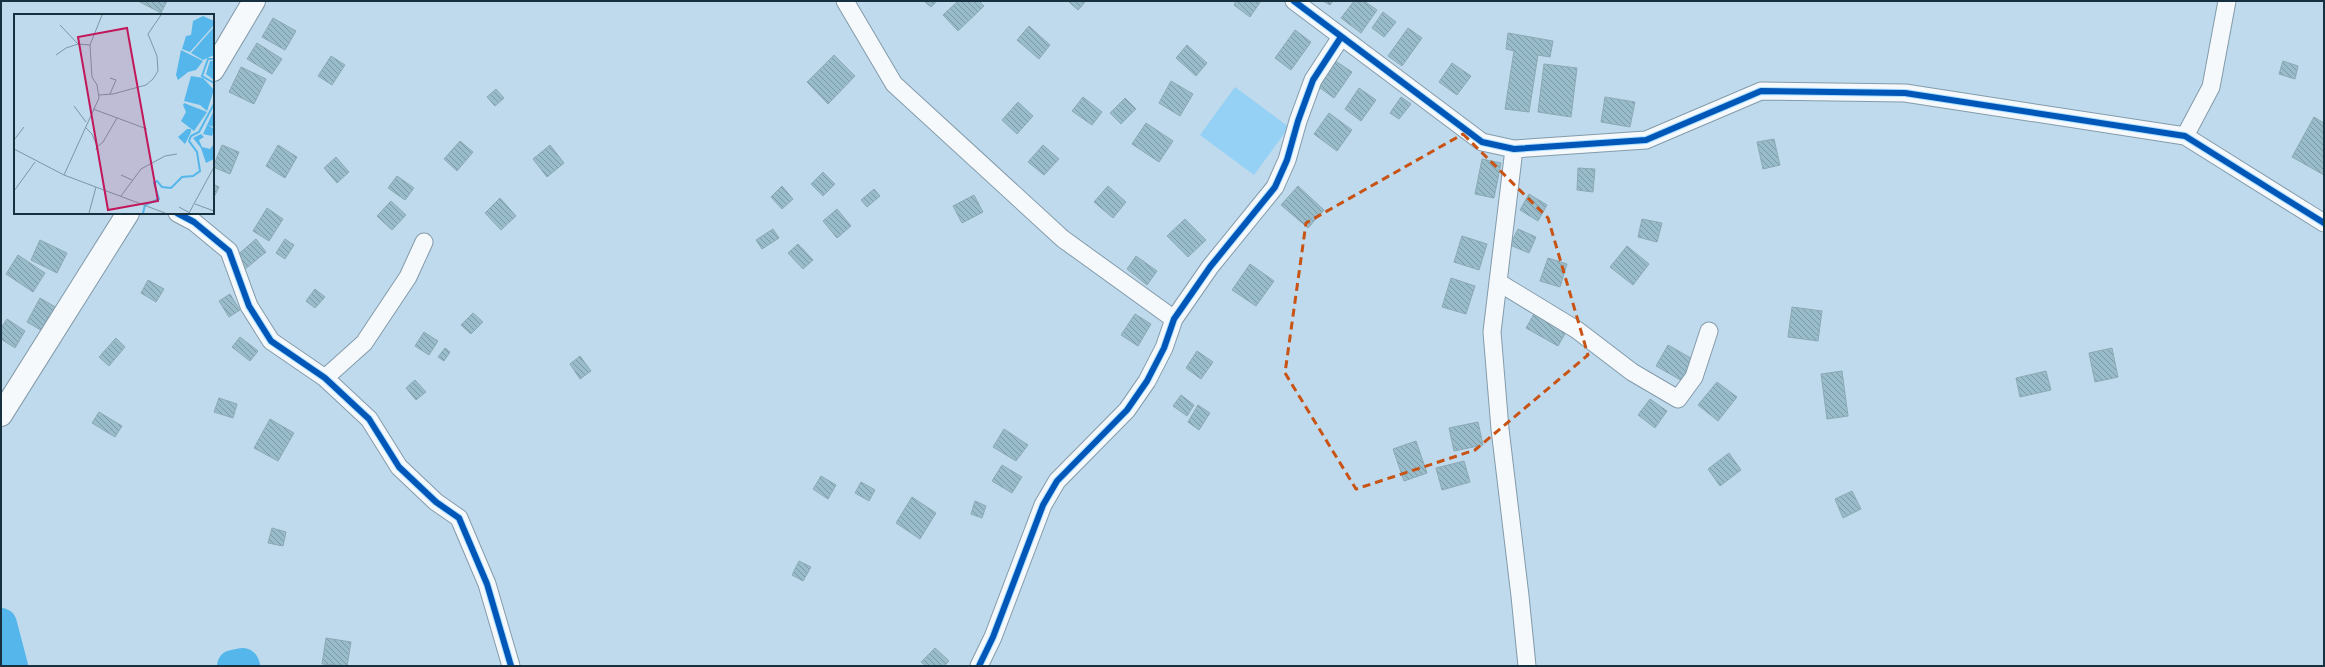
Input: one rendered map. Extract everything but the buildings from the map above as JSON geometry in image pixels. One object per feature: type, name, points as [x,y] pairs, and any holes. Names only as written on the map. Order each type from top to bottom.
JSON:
[{"type":"main road","points":[[214,68],[254,1]]},
{"type":"main road","points":[[1,415],[127,214]]},
{"type":"street","points":[[845,1],[894,84],[1063,239],[1174,319]]},
{"type":"street","points":[[1294,1],[1482,142],[1514,148],[1646,140],[1761,91],[1905,94],[2185,136],[2324,223]]},
{"type":"street","points":[[2185,136],[2211,87],[2227,1]]},
{"type":"street","points":[[979,666],[993,637],[1043,506],[1057,481],[1127,410],[1147,381],[1164,348],[1174,319],[1210,267],[1275,187],[1287,160],[1298,121],[1313,80],[1341,37]]},
{"type":"street","points":[[1514,148],[1498,282],[1493,339],[1500,429],[1527,666]]},
{"type":"street","points":[[180,214],[194,222],[229,251],[249,306],[271,341],[325,378],[369,419],[399,467],[436,502],[459,518],[487,584],[511,666]]},
{"type":"street","points":[[325,378],[364,343],[408,277],[424,242]]},
{"type":"street","points":[[1498,282],[1577,330],[1632,372],[1678,399],[1694,377],[1709,331]]},
{"type":"highlighted area","points":[[1463,134],[1548,218],[1588,355],[1475,450],[1356,489],[1285,373],[1306,223]]},
{"type":"shaded area","points":[[1235,87],[1289,127],[1254,175],[1200,135]]},
{"type":"waterway","points":[[1,624],[12,666]]},
{"type":"waterway","points":[[233,666],[243,664],[244,666]]},
{"type":"cycle path","points":[[1294,1],[1482,142],[1514,149],[1646,140],[1761,91],[1905,93],[2185,136],[2324,223]]},
{"type":"cycle path","points":[[979,666],[993,637],[1043,505],[1057,481],[1127,410],[1147,381],[1164,348],[1174,319],[1210,267],[1275,187],[1287,160],[1298,121],[1313,80],[1341,37]]},
{"type":"cycle path","points":[[179,214],[194,222],[229,251],[249,306],[271,341],[325,378],[369,419],[399,467],[436,502],[459,518],[487,584],[511,666]]}]
